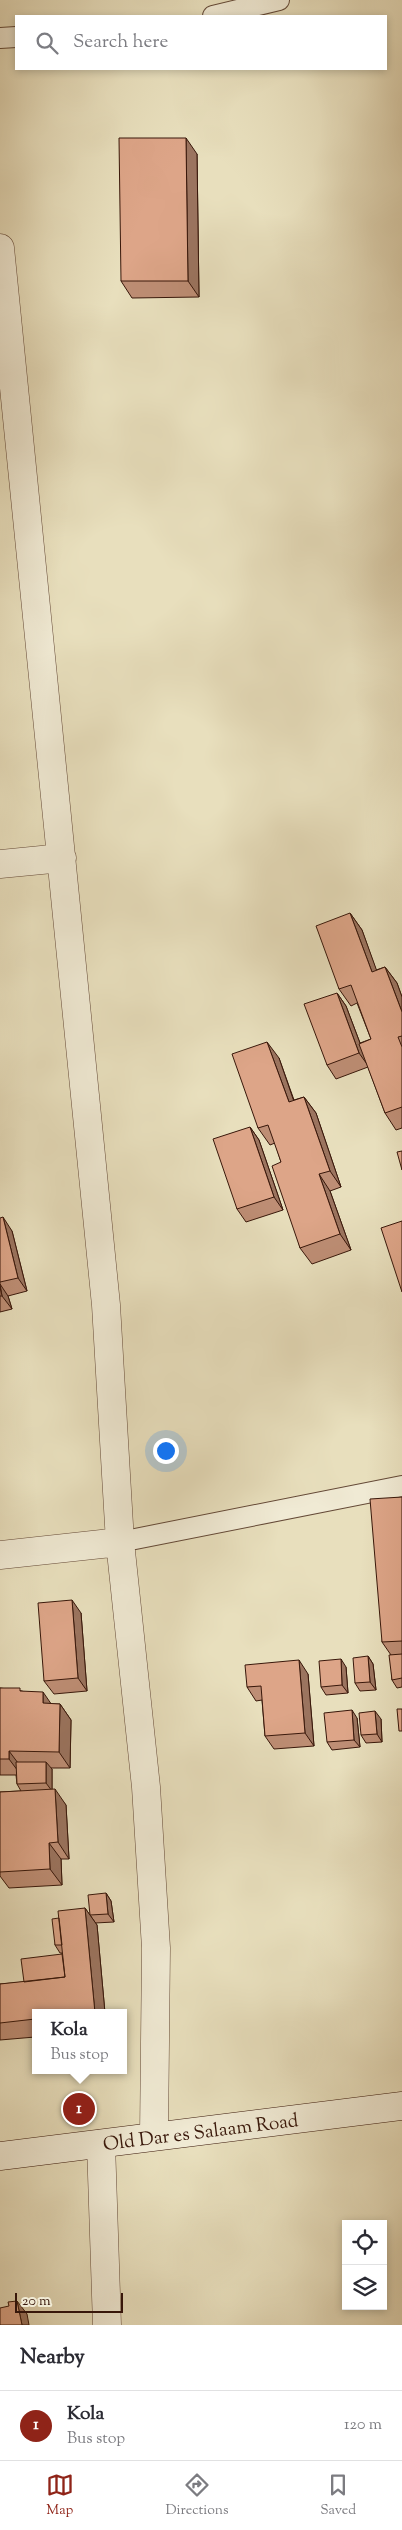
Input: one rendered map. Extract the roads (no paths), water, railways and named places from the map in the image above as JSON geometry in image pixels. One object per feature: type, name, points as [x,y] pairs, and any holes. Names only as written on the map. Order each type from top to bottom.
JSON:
[{"type":"street","points":[[0,248],[106,1305],[120,1542],[146,1787],[155,1938],[154,2136]]},
{"type":"street","points":[[0,864],[62,858]]},
{"type":"street","points":[[0,1555],[120,1542]]},
{"type":"street","name":"Old Dar es Salaam Road","points":[[0,2156],[402,2106]]},
{"type":"street","points":[[101,2144],[107,2325]]},
{"type":"lane","points":[[217,15],[279,0]]},
{"type":"lane","points":[[0,38],[15,37]]},
{"type":"lane","points":[[120,1542],[402,1486]]},
{"type":"place","name":"Kola","points":[[79,2109]]}]
